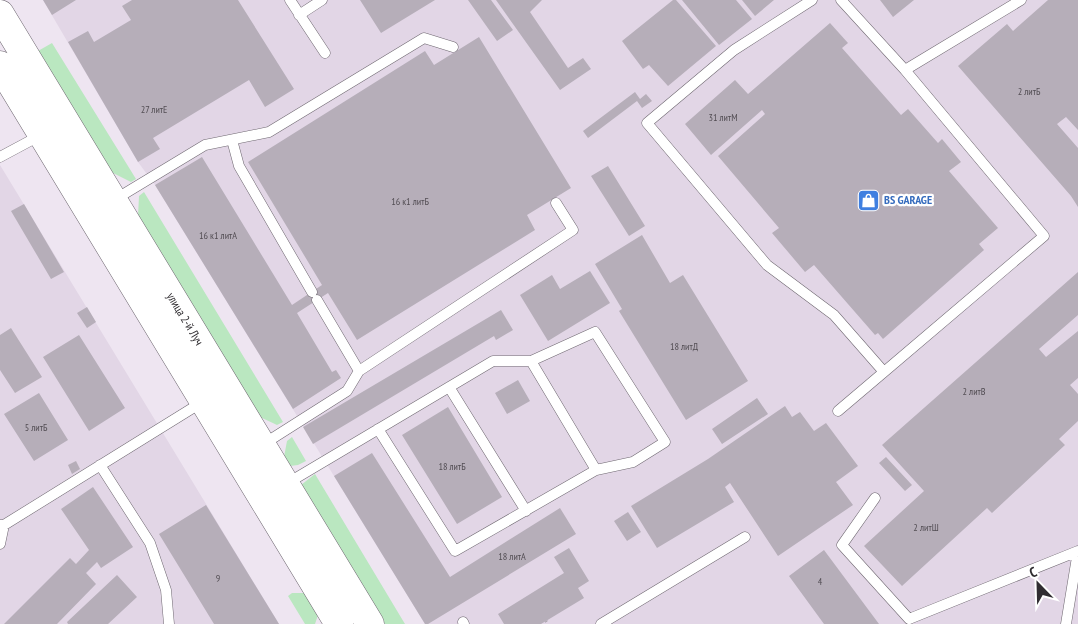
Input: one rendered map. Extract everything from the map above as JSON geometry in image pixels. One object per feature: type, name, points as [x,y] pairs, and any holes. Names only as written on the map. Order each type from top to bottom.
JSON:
[{"type":"main road","name":"улица 2-й Луч","points":[[0,14],[370,624]]},
{"type":"main road","points":[[0,65],[339,624]]},
{"type":"lane","points":[[290,0],[325,53]]},
{"type":"lane","points":[[299,15],[322,0]]},
{"type":"lane","points":[[812,0],[734,50],[647,123],[767,265],[834,315],[884,372]]},
{"type":"lane","points":[[838,411],[1044,236],[905,70],[841,0]]},
{"type":"lane","points":[[905,70],[1022,0]]},
{"type":"lane","points":[[113,201],[205,145],[269,132],[424,38],[453,46]]},
{"type":"lane","points":[[0,157],[42,135]]},
{"type":"lane","points":[[232,140],[239,166],[358,371]]},
{"type":"lane","points":[[261,445],[347,391],[358,371],[573,230],[556,203]]},
{"type":"lane","points":[[285,484],[378,429],[450,387],[493,361],[531,361],[595,332],[665,442],[633,462],[596,470],[455,551],[378,429]]},
{"type":"lane","points":[[531,361],[596,470]]},
{"type":"lane","points":[[450,387],[526,511]]},
{"type":"lane","points":[[0,544],[2,525],[204,401]]},
{"type":"lane","points":[[100,465],[150,543],[166,590],[169,624]]},
{"type":"lane","points":[[875,498],[842,545],[908,621],[1078,551]]},
{"type":"lane","points":[[601,624],[745,538]]},
{"type":"lane","points":[[1066,624],[1078,551]]},
{"type":"shaded area","points":[[43,0],[1078,0],[1078,624],[425,624],[155,185],[138,162]]},
{"type":"shaded area","points":[[0,165],[279,624],[0,624]]},
{"type":"green space","points":[[52,43],[136,179],[131,182],[111,172],[38,51]]},
{"type":"green space","points":[[144,192],[283,422],[277,425],[260,417],[138,216],[139,196]]},
{"type":"green space","points":[[292,437],[306,461],[290,466],[284,457],[287,441]]},
{"type":"green space","points":[[315,474],[405,624],[385,624],[301,485]]},
{"type":"green space","points":[[292,593],[305,593],[318,615],[315,624],[305,624],[288,596]]},
{"type":"building","points":[[43,0],[76,0],[52,15]]},
{"type":"building","points":[[132,0],[238,0],[294,89],[265,107],[249,80],[153,138],[160,149],[138,162],[68,42],[88,31],[94,42],[131,20],[122,6]]},
{"type":"building","points":[[360,0],[435,0],[381,33]]},
{"type":"building","points":[[468,0],[491,0],[513,30],[497,41]]},
{"type":"building","points":[[496,0],[542,0],[530,12],[568,68],[583,58],[591,69],[560,90]]},
{"type":"building","points":[[673,0],[676,0],[716,46],[668,86],[649,65],[643,69],[622,41]]},
{"type":"building","points":[[682,0],[736,0],[752,19],[719,45]]},
{"type":"building","points":[[742,0],[774,0],[755,16]]},
{"type":"building","points":[[880,0],[914,0],[893,17]]},
{"type":"building","points":[[1048,0],[1078,0],[1078,130],[1066,117],[1057,124],[1078,148],[1078,207],[1071,196],[958,66],[1007,24],[1013,31]]},
{"type":"building","points":[[830,23],[848,43],[842,48],[901,115],[908,109],[938,143],[942,139],[961,162],[949,171],[998,228],[979,244],[984,250],[883,339],[878,333],[875,335],[814,265],[805,272],[772,233],[779,228],[718,156],[765,114],[762,110],[711,155],[685,124],[735,80],[748,94]]},
{"type":"building","points":[[479,37],[571,188],[527,215],[535,230],[357,340],[328,293],[297,313],[332,372],[336,370],[341,378],[293,409],[155,185],[202,157],[292,305],[322,285],[248,162],[425,51],[434,65]]},
{"type":"building","points":[[635,92],[640,99],[646,94],[652,101],[642,108],[637,101],[588,138],[583,131]]},
{"type":"building","points":[[608,166],[645,226],[629,236],[591,176]]},
{"type":"building","points":[[24,204],[64,272],[51,279],[11,211]]},
{"type":"building","points":[[642,235],[670,283],[683,275],[748,381],[686,420],[619,311],[622,309],[595,264]]},
{"type":"building","points":[[590,271],[610,303],[548,341],[520,295],[552,275],[560,289]]},
{"type":"building","points":[[1078,272],[1078,315],[1039,349],[1046,357],[1078,331],[1078,378],[1070,385],[1078,394],[1078,421],[1059,439],[1065,445],[992,513],[987,508],[902,586],[864,546],[924,491],[882,445]]},
{"type":"building","points":[[87,307],[96,322],[87,328],[77,313]]},
{"type":"building","points":[[501,310],[513,330],[496,340],[494,336],[313,444],[303,427]]},
{"type":"building","points":[[11,328],[42,377],[15,393],[0,370],[0,335]]},
{"type":"building","points":[[79,335],[125,408],[89,431],[43,357]]},
{"type":"building","points":[[518,380],[530,401],[507,414],[495,393]]},
{"type":"building","points":[[39,393],[68,440],[34,461],[4,414]]},
{"type":"building","points":[[757,398],[768,414],[722,444],[712,429]]},
{"type":"building","points":[[785,406],[792,417],[800,412],[814,431],[826,423],[858,466],[836,482],[853,505],[778,556],[730,483],[725,487],[734,502],[657,548],[631,506],[708,459]]},
{"type":"building","points":[[448,407],[502,497],[457,524],[402,435]]},
{"type":"building","points":[[372,453],[450,577],[560,508],[576,534],[428,624],[425,624],[334,476]]},
{"type":"building","points":[[886,457],[912,485],[905,491],[879,463]]},
{"type":"building","points":[[76,461],[80,469],[72,474],[68,465]]},
{"type":"building","points":[[93,487],[133,547],[101,568],[97,562],[86,573],[96,584],[57,624],[4,624],[70,558],[76,564],[89,550],[61,509]]},
{"type":"building","points":[[206,505],[279,624],[214,624],[159,534]]},
{"type":"building","points":[[628,512],[641,532],[627,541],[614,521]]},
{"type":"building","points":[[569,548],[589,581],[578,588],[584,598],[541,624],[504,624],[498,614],[564,573],[554,557]]},
{"type":"building","points":[[824,550],[879,624],[824,624],[789,576]]},
{"type":"building","points":[[117,575],[137,597],[108,624],[68,624],[67,622]]},
{"type":"place","name":"BS GARAGE","points":[[868,200]]}]
